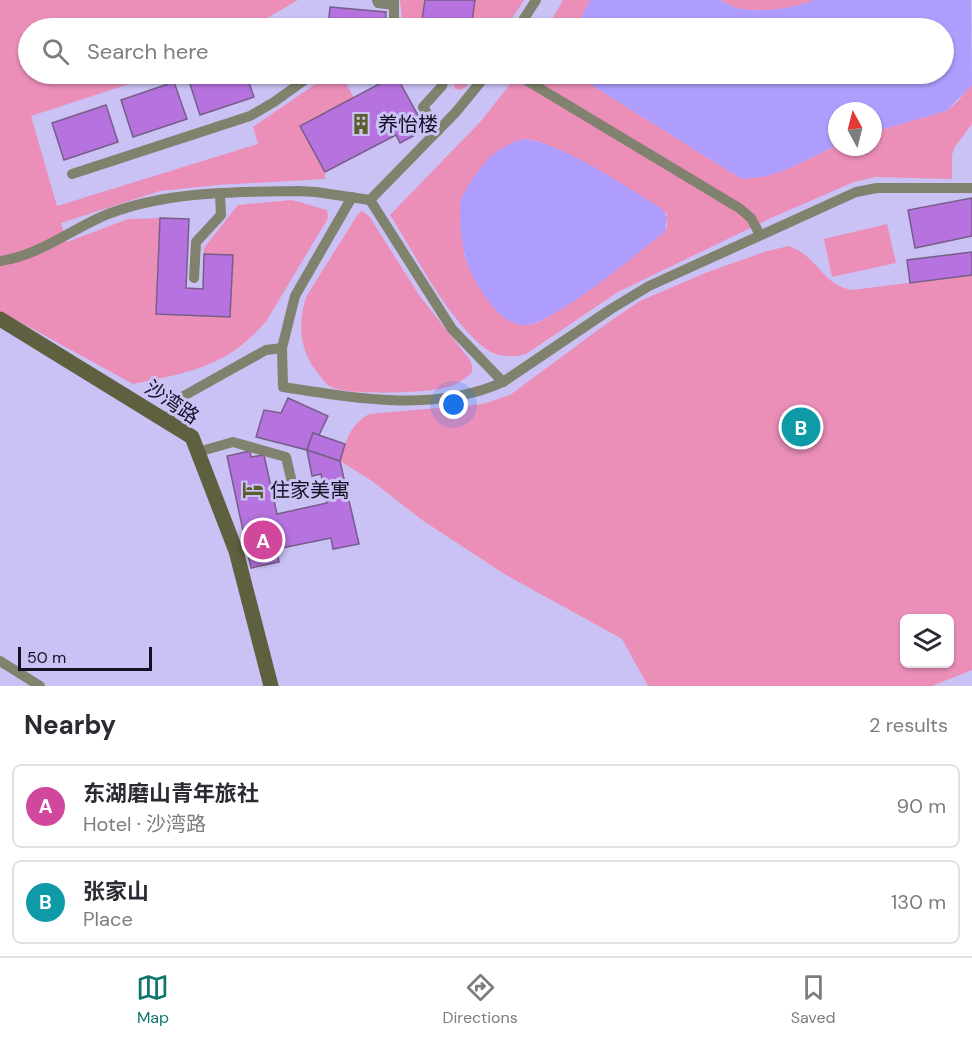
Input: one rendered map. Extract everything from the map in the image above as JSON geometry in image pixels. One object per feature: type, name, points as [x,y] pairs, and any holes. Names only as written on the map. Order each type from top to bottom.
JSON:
[{"type":"street","name":"沙湾路","points":[[0,319],[192,437],[236,551],[271,686]]},
{"type":"lane","points":[[377,0],[378,3],[394,3]]},
{"type":"lane","points":[[524,18],[536,0]]},
{"type":"lane","points":[[72,174],[250,116],[299,84]]},
{"type":"lane","points":[[438,131],[423,107],[442,84]]},
{"type":"lane","points":[[370,200],[438,131],[480,84]]},
{"type":"lane","points":[[533,84],[739,208],[751,218],[760,235]]},
{"type":"lane","points":[[352,197],[295,296],[282,348],[283,387],[342,396],[396,400],[467,395],[503,382],[629,296],[676,272],[864,190],[972,188]]},
{"type":"lane","points":[[0,261],[24,255],[125,208],[175,197],[298,191],[370,200],[452,329],[503,382]]},
{"type":"lane","points":[[194,278],[196,242],[221,215],[220,194]]},
{"type":"lane","points":[[167,421],[180,398],[266,350],[282,348]]},
{"type":"lane","points":[[198,452],[233,442],[286,457],[295,495]]},
{"type":"lane","points":[[0,661],[40,686]]},
{"type":"shaded area","points":[[0,0],[298,0],[267,18],[18,18],[18,84],[129,84],[31,116],[57,206],[258,144],[253,127],[315,84],[346,84],[354,98],[300,126],[325,172],[325,179],[160,191],[61,223],[67,242],[128,219],[160,218],[156,314],[230,317],[233,256],[204,254],[204,248],[238,205],[292,200],[327,210],[328,218],[267,320],[252,336],[238,348],[207,365],[172,376],[133,384],[0,311]]},
{"type":"shaded area","points":[[400,0],[524,0],[512,18],[402,18]]},
{"type":"shaded area","points":[[563,0],[590,0],[581,18],[553,18]]},
{"type":"shaded area","points":[[590,0],[721,0],[740,9],[766,10],[793,7],[814,0],[971,0],[972,83],[946,111],[882,129],[882,102],[828,102],[828,149],[777,173],[740,178],[590,84],[954,84],[954,18],[581,18]]},
{"type":"shaded area","points":[[721,0],[814,0],[793,7],[753,10],[740,9]]},
{"type":"shaded area","points":[[972,83],[972,124],[954,148],[952,179],[875,177],[854,182],[771,218],[618,292],[526,354],[506,356],[486,349],[458,321],[390,215],[481,121],[510,84],[590,84],[740,178],[753,178],[777,173],[828,149],[828,156],[882,156],[882,129],[946,111],[957,102]],"holes":[[[525,139],[537,141],[564,152],[667,214],[667,228],[563,308],[537,323],[527,325],[492,306],[464,255],[461,199]]]},
{"type":"shaded area","points":[[454,84],[468,84],[460,90],[455,89]]},
{"type":"shaded area","points":[[525,139],[558,149],[576,158],[661,208],[667,217],[665,231],[618,269],[555,313],[526,325],[516,324],[498,312],[476,282],[465,257],[460,213],[463,195],[486,161],[507,145]]},
{"type":"shaded area","points":[[362,211],[369,216],[419,295],[470,360],[472,372],[452,386],[385,393],[337,389],[329,386],[322,379],[311,363],[304,345],[301,327],[306,297]]},
{"type":"shaded area","points":[[887,224],[896,263],[832,277],[824,239]]},
{"type":"shaded area","points":[[789,246],[807,256],[834,282],[852,290],[972,275],[972,670],[932,686],[648,686],[622,639],[506,575],[422,520],[372,481],[340,461],[353,428],[369,414],[483,404],[510,395],[640,301],[705,273],[767,251]]},
{"type":"building","points":[[425,0],[475,0],[472,18],[422,18]]},
{"type":"building","points":[[330,7],[386,12],[386,18],[329,18]]},
{"type":"building","points":[[168,84],[175,84],[187,119],[133,137],[121,100]]},
{"type":"building","points":[[190,84],[249,84],[254,97],[200,115]]},
{"type":"building","name":"养怡楼","points":[[379,84],[401,84],[421,121],[412,126],[417,134],[400,143],[396,135],[325,172],[300,126]]},
{"type":"building","points":[[106,105],[118,142],[64,160],[52,123]]},
{"type":"building","points":[[972,198],[972,236],[915,248],[908,210]]},
{"type":"building","points":[[160,218],[189,219],[186,288],[203,289],[204,254],[233,255],[230,317],[156,314]]},
{"type":"building","points":[[972,252],[972,275],[910,283],[907,260]]},
{"type":"building","points":[[288,398],[328,416],[319,435],[313,433],[307,450],[256,437],[264,410],[281,413]]},
{"type":"building","points":[[313,433],[345,444],[340,461],[307,450]]},
{"type":"building","points":[[307,450],[340,461],[359,544],[333,549],[331,538],[277,549],[279,562],[251,568],[227,456],[250,451],[251,457],[264,455],[277,514],[327,503],[321,474],[312,476]]},
{"type":"place","name":"养怡楼","points":[[361,124]]},
{"type":"place","name":"张家山","points":[[801,427]]},
{"type":"place","name":"住家美寓","points":[[253,490]]},
{"type":"place","name":"东湖磨山青年旅社","points":[[263,540]]}]
